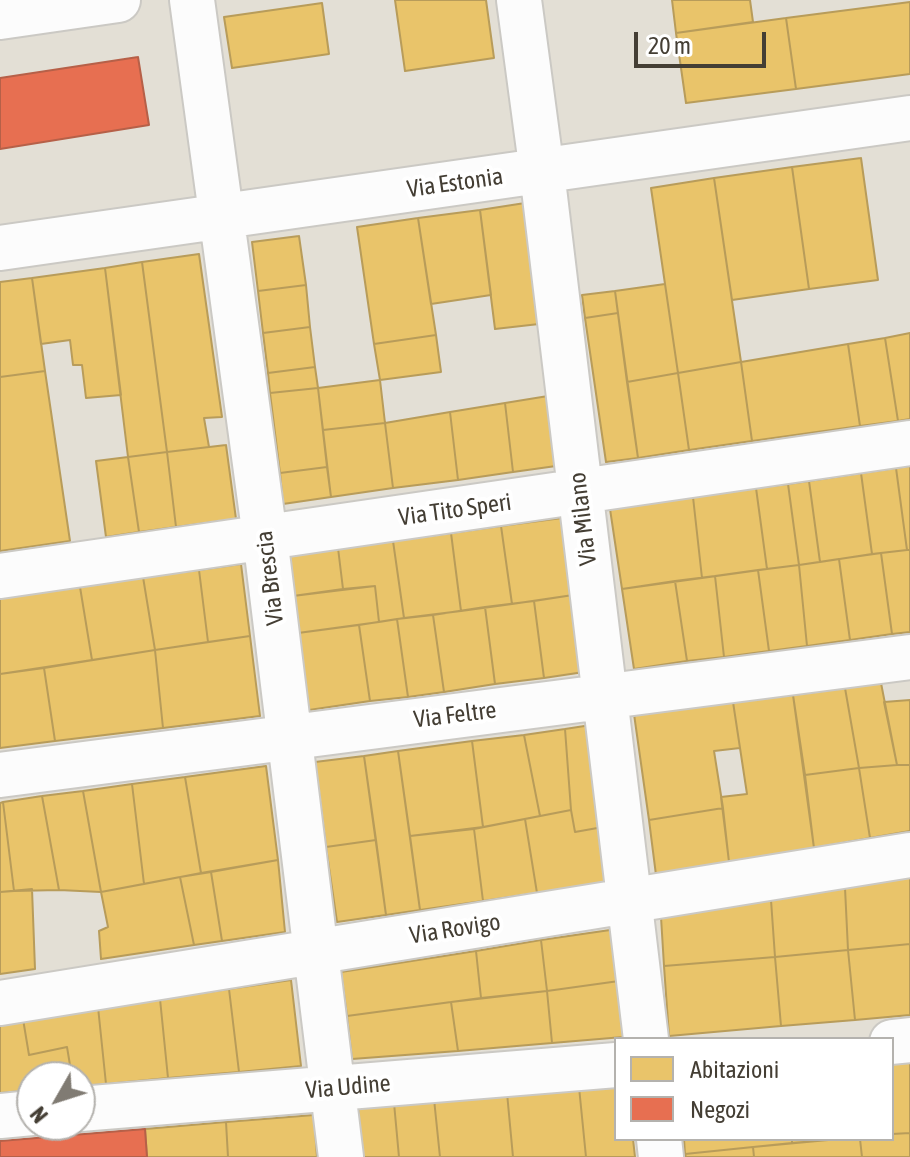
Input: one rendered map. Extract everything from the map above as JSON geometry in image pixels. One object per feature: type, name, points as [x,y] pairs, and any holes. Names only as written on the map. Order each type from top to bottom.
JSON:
[{"type":"street","points":[[0,17],[118,0]]},
{"type":"street","name":"Via Brescia","points":[[192,0],[265,537],[341,1157]]},
{"type":"street","name":"Via Milano","points":[[519,0],[646,1037]]},
{"type":"street","name":"Via Estonia","points":[[0,248],[910,118]]},
{"type":"street","name":"Via Tito Speri","points":[[0,576],[910,443]]},
{"type":"street","name":"Via Feltre","points":[[0,775],[910,657]]},
{"type":"street","name":"Via Rovigo","points":[[0,1003],[910,855]]},
{"type":"street","name":"Via Udine","points":[[96,1108],[614,1065]]},
{"type":"shaded area","points":[[0,0],[910,0],[910,1157],[0,1157]]},
{"type":"building: Abitazioni","points":[[395,0],[486,0],[494,58],[405,71]]},
{"type":"building: Abitazioni","points":[[672,0],[750,0],[753,22],[676,33]]},
{"type":"building: Abitazioni","points":[[910,2],[910,74],[796,89],[786,18]]},
{"type":"building: Abitazioni","points":[[322,3],[329,54],[232,68],[224,17]]},
{"type":"building: Abitazioni","points":[[786,18],[796,89],[686,103],[676,33]]},
{"type":"building: Abitazioni","points":[[861,158],[878,280],[809,289],[792,167]]},
{"type":"building: Abitazioni","points":[[792,167],[809,289],[732,300],[714,178]]},
{"type":"building: Abitazioni","points":[[714,178],[741,362],[678,373],[651,188]]},
{"type":"building: Abitazioni","points":[[525,203],[539,324],[495,329],[480,210]]},
{"type":"building: Abitazioni","points":[[480,210],[491,295],[431,304],[418,218]]},
{"type":"building: Abitazioni","points":[[418,218],[436,335],[374,344],[357,227]]},
{"type":"building: Abitazioni","points":[[299,236],[306,285],[258,291],[252,242]]},
{"type":"building: Abitazioni","points":[[199,254],[222,417],[204,418],[209,447],[167,452],[142,262]]},
{"type":"building: Abitazioni","points":[[142,262],[167,452],[128,457],[105,268]]},
{"type":"building: Abitazioni","points":[[105,268],[121,395],[86,398],[82,365],[73,365],[70,340],[41,344],[32,278]]},
{"type":"building: Abitazioni","points":[[32,278],[45,371],[0,377],[0,282]]},
{"type":"building: Abitazioni","points":[[665,284],[678,373],[627,382],[615,291]]},
{"type":"building: Abitazioni","points":[[306,285],[310,327],[263,333],[258,291]]},
{"type":"building: Abitazioni","points":[[615,291],[618,313],[585,318],[582,295]]},
{"type":"building: Abitazioni","points":[[618,313],[638,458],[606,462],[585,318]]},
{"type":"building: Abitazioni","points":[[310,327],[315,367],[268,373],[263,333]]},
{"type":"building: Abitazioni","points":[[910,333],[910,419],[898,421],[885,338]]},
{"type":"building: Abitazioni","points":[[436,335],[441,372],[380,380],[374,344]]},
{"type":"building: Abitazioni","points":[[885,338],[898,421],[860,426],[848,344]]},
{"type":"building: Abitazioni","points":[[848,344],[860,426],[752,441],[741,362]]},
{"type":"building: Abitazioni","points":[[741,362],[752,441],[689,450],[678,373]]},
{"type":"building: Abitazioni","points":[[315,367],[318,388],[270,393],[268,373]]},
{"type":"building: Abitazioni","points":[[45,371],[70,541],[0,551],[0,377]]},
{"type":"building: Abitazioni","points":[[678,373],[689,450],[638,458],[627,382]]},
{"type":"building: Abitazioni","points":[[380,380],[385,423],[323,430],[318,388]]},
{"type":"building: Abitazioni","points":[[318,388],[327,467],[280,473],[270,393]]},
{"type":"building: Abitazioni","points":[[548,396],[556,466],[513,472],[505,403]]},
{"type":"building: Abitazioni","points":[[505,403],[513,472],[458,480],[450,412]]},
{"type":"building: Abitazioni","points":[[450,412],[458,480],[393,488],[385,423]]},
{"type":"building: Abitazioni","points":[[385,423],[393,488],[331,497],[323,430]]},
{"type":"building: Abitazioni","points":[[226,445],[236,519],[176,527],[167,452]]},
{"type":"building: Abitazioni","points":[[167,452],[176,527],[139,532],[128,457]]},
{"type":"building: Abitazioni","points":[[128,457],[139,532],[106,537],[96,461]]},
{"type":"building: Abitazioni","points":[[910,466],[910,550],[907,550],[896,468]]},
{"type":"building: Abitazioni","points":[[327,467],[331,497],[283,504],[280,473]]},
{"type":"building: Abitazioni","points":[[896,468],[907,550],[872,554],[861,473]]},
{"type":"building: Abitazioni","points":[[861,473],[872,554],[820,562],[809,481]]},
{"type":"building: Abitazioni","points":[[809,481],[820,562],[799,565],[788,484]]},
{"type":"building: Abitazioni","points":[[788,484],[799,565],[767,569],[756,488]]},
{"type":"building: Abitazioni","points":[[756,488],[767,569],[702,578],[693,497]]},
{"type":"building: Abitazioni","points":[[693,497],[702,578],[622,589],[610,509]]},
{"type":"building: Abitazioni","points":[[562,518],[573,595],[512,604],[501,526]]},
{"type":"building: Abitazioni","points":[[501,526],[512,604],[461,611],[451,533]]},
{"type":"building: Abitazioni","points":[[451,533],[461,611],[404,618],[393,541]]},
{"type":"building: Abitazioni","points":[[393,541],[404,618],[379,622],[375,586],[343,589],[338,548]]},
{"type":"building: Abitazioni","points":[[338,548],[343,589],[293,596],[287,555]]},
{"type":"building: Abitazioni","points":[[910,550],[910,632],[892,634],[881,553]]},
{"type":"building: Abitazioni","points":[[881,553],[892,634],[850,640],[839,559]]},
{"type":"building: Abitazioni","points":[[839,559],[850,640],[807,646],[799,565]]},
{"type":"building: Abitazioni","points":[[241,564],[250,636],[208,642],[199,570]]},
{"type":"building: Abitazioni","points":[[799,565],[807,646],[769,651],[758,570]]},
{"type":"building: Abitazioni","points":[[199,570],[208,642],[155,650],[143,577]]},
{"type":"building: Abitazioni","points":[[758,570],[769,651],[724,657],[715,576]]},
{"type":"building: Abitazioni","points":[[715,576],[724,657],[687,661],[675,581]]},
{"type":"building: Abitazioni","points":[[143,577],[155,650],[92,660],[80,587]]},
{"type":"building: Abitazioni","points":[[675,581],[687,661],[634,669],[622,589]]},
{"type":"building: Abitazioni","points":[[375,586],[379,622],[298,633],[293,596]]},
{"type":"building: Abitazioni","points":[[80,587],[92,660],[0,674],[0,598]]},
{"type":"building: Abitazioni","points":[[573,595],[584,672],[544,678],[534,601]]},
{"type":"building: Abitazioni","points":[[534,601],[544,678],[495,684],[485,607]]},
{"type":"building: Abitazioni","points":[[485,607],[495,684],[444,692],[433,615]]},
{"type":"building: Abitazioni","points":[[433,615],[444,692],[408,697],[397,619]]},
{"type":"building: Abitazioni","points":[[397,619],[408,697],[370,701],[359,625]]},
{"type":"building: Abitazioni","points":[[359,625],[370,701],[309,710],[298,633]]},
{"type":"building: Abitazioni","points":[[250,636],[260,716],[163,728],[155,650]]},
{"type":"building: Abitazioni","points":[[155,650],[163,728],[55,741],[44,668]]},
{"type":"building: Abitazioni","points":[[44,668],[55,741],[0,748],[0,674]]},
{"type":"building: Abitazioni","points":[[881,683],[897,765],[859,768],[845,688]]},
{"type":"building: Abitazioni","points":[[845,688],[859,768],[805,775],[793,695]]},
{"type":"building: Abitazioni","points":[[793,695],[814,848],[729,862],[721,797],[747,794],[733,702]]},
{"type":"building: Abitazioni","points":[[910,700],[910,765],[897,765],[884,702]]},
{"type":"building: Abitazioni","points":[[733,702],[740,748],[714,751],[723,808],[649,820],[634,714]]},
{"type":"building: Abitazioni","points":[[591,725],[603,827],[575,832],[565,729]]},
{"type":"building: Abitazioni","points":[[565,729],[571,810],[540,816],[524,735]]},
{"type":"building: Abitazioni","points":[[524,735],[540,816],[483,827],[472,741]]},
{"type":"building: Abitazioni","points":[[472,741],[483,827],[410,836],[398,751]]},
{"type":"building: Abitazioni","points":[[398,751],[420,910],[386,915],[364,756]]},
{"type":"building: Abitazioni","points":[[364,756],[376,840],[326,847],[315,762]]},
{"type":"building: Abitazioni","points":[[910,765],[910,831],[870,838],[859,768]]},
{"type":"building: Abitazioni","points":[[266,766],[278,860],[201,873],[185,777]]},
{"type":"building: Abitazioni","points":[[859,768],[870,838],[814,848],[805,775]]},
{"type":"building: Abitazioni","points":[[185,777],[201,873],[144,884],[132,784]]},
{"type":"building: Abitazioni","points":[[132,784],[144,884],[101,892],[83,791]]},
{"type":"building: Abitazioni","points":[[83,791],[101,892],[59,890],[42,796]]},
{"type":"building: Abitazioni","points":[[42,796],[59,890],[14,891],[3,802]]},
{"type":"building: Abitazioni","points":[[3,802],[14,891],[0,892],[0,803]]},
{"type":"building: Abitazioni","points":[[723,808],[729,862],[656,875],[649,820]]},
{"type":"building: Abitazioni","points":[[571,810],[575,832],[603,827],[610,883],[537,893],[525,819]]},
{"type":"building: Abitazioni","points":[[525,819],[537,893],[483,901],[474,829]]},
{"type":"building: Abitazioni","points":[[474,829],[483,901],[420,910],[410,836]]},
{"type":"building: Abitazioni","points":[[376,840],[386,915],[337,922],[326,847]]},
{"type":"building: Abitazioni","points":[[278,860],[285,932],[222,941],[211,872]]},
{"type":"building: Abitazioni","points":[[211,872],[222,941],[194,945],[180,877]]},
{"type":"building: Abitazioni","points":[[180,877],[194,945],[101,959],[99,931],[108,927],[101,892]]},
{"type":"building: Abitazioni","points":[[910,877],[910,944],[848,950],[845,888]]},
{"type":"building: Abitazioni","points":[[845,888],[848,950],[775,957],[771,900]]},
{"type":"building: Abitazioni","points":[[32,889],[35,969],[0,974],[0,892]]},
{"type":"building: Abitazioni","points":[[771,900],[775,957],[664,966],[661,917]]},
{"type":"building: Abitazioni","points":[[617,929],[619,981],[547,991],[541,940]]},
{"type":"building: Abitazioni","points":[[541,940],[547,991],[481,998],[476,951]]},
{"type":"building: Abitazioni","points":[[910,944],[910,1015],[855,1020],[848,950]]},
{"type":"building: Abitazioni","points":[[848,950],[855,1020],[781,1026],[775,957]]},
{"type":"building: Abitazioni","points":[[476,951],[481,998],[347,1016],[341,972]]},
{"type":"building: Abitazioni","points":[[775,957],[781,1026],[669,1036],[664,966]]},
{"type":"building: Abitazioni","points":[[291,980],[301,1066],[239,1072],[229,989]]},
{"type":"building: Abitazioni","points":[[619,981],[623,1037],[552,1043],[547,991]]},
{"type":"building: Abitazioni","points":[[229,989],[239,1072],[168,1078],[160,999]]},
{"type":"building: Abitazioni","points":[[547,991],[552,1043],[458,1051],[451,1002]]},
{"type":"building: Abitazioni","points":[[160,999],[168,1078],[106,1084],[98,1007]]},
{"type":"building: Abitazioni","points":[[451,1002],[458,1051],[352,1059],[347,1016]]},
{"type":"building: Abitazioni","points":[[98,1007],[106,1084],[96,1085],[96,1061],[69,1061],[67,1047],[29,1055],[23,1019]]},
{"type":"building: Abitazioni","points":[[23,1019],[29,1055],[67,1047],[69,1061],[16,1061],[16,1092],[0,1093],[0,1022]]},
{"type":"building: Abitazioni","points":[[910,1061],[910,1133],[894,1134],[894,1063]]},
{"type":"building: Abitazioni","points":[[614,1083],[614,1141],[633,1141],[635,1157],[586,1157],[579,1087]]},
{"type":"building: Abitazioni","points":[[579,1087],[586,1157],[513,1157],[507,1093]]},
{"type":"building: Abitazioni","points":[[507,1093],[513,1157],[440,1157],[434,1099]]},
{"type":"building: Abitazioni","points":[[434,1099],[440,1157],[399,1157],[394,1103]]},
{"type":"building: Abitazioni","points":[[394,1103],[399,1157],[362,1157],[358,1106]]},
{"type":"building: Abitazioni","points":[[314,1115],[317,1157],[228,1157],[226,1122]]},
{"type":"building: Abitazioni","points":[[226,1122],[228,1157],[147,1157],[145,1129]]},
{"type":"building: Abitazioni","points":[[910,1133],[910,1157],[862,1157],[860,1141],[894,1141],[894,1134]]},
{"type":"building: Abitazioni","points":[[684,1141],[792,1141],[792,1143],[685,1154]]},
{"type":"building: Abitazioni","points":[[860,1141],[862,1157],[754,1157],[753,1147]]},
{"type":"building: Abitazioni","points":[[753,1147],[754,1157],[686,1157],[685,1154]]},
{"type":"building: Negozi","points":[[138,57],[149,125],[0,149],[0,78]]},
{"type":"building: Negozi","points":[[145,1129],[147,1157],[0,1157],[0,1141],[96,1141],[96,1133]]}]
